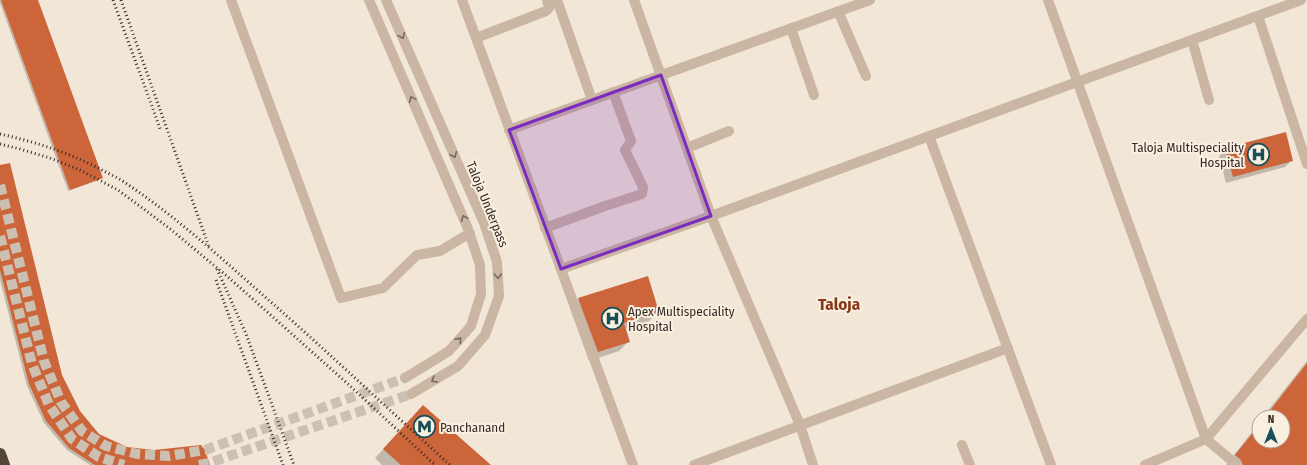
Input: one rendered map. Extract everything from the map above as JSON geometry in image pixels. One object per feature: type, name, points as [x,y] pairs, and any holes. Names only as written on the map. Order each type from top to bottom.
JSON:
[{"type":"highway","points":[[0,454],[4,465]]},
{"type":"street","points":[[231,0],[341,298],[383,288],[417,255],[440,250],[470,233]]},
{"type":"street","points":[[369,0],[470,233],[480,265],[481,294],[471,326],[449,352],[405,378]]},
{"type":"street","name":"Taloja Underpass","points":[[386,0],[484,223],[497,262],[499,296],[485,335],[458,366],[411,394]]},
{"type":"street","points":[[462,0],[632,465]]},
{"type":"street","points":[[476,38],[546,11],[549,8],[547,0]]},
{"type":"street","points":[[557,0],[592,100]]},
{"type":"street","points":[[634,0],[711,216],[800,426],[813,465]]},
{"type":"street","points":[[510,130],[870,0]]},
{"type":"street","points":[[1048,0],[1206,439],[1238,465]]},
{"type":"street","points":[[561,269],[711,216],[1301,0]]},
{"type":"street","points":[[838,11],[866,76]]},
{"type":"street","points":[[1258,16],[1307,164]]},
{"type":"street","points":[[791,28],[814,95]]},
{"type":"street","points":[[1192,40],[1209,100]]},
{"type":"street","points":[[545,228],[642,194],[643,188],[625,150],[631,141],[613,92]]},
{"type":"street","points":[[687,148],[729,131]]},
{"type":"street","points":[[929,136],[1051,465]]},
{"type":"street","points":[[1145,465],[1206,439],[1307,319]]},
{"type":"street","points":[[694,465],[1008,348]]},
{"type":"street","points":[[962,446],[970,465]]},
{"type":"highlighted area","points":[[661,75],[711,216],[561,269],[509,130]]},
{"type":"building","points":[[1,0],[38,0],[103,178],[70,190]]},
{"type":"building","name":"Taloja Multispeciality Hospital","points":[[1286,132],[1293,161],[1233,177],[1225,148]]},
{"type":"building","points":[[10,163],[62,375],[80,411],[99,434],[127,447],[154,450],[201,445],[205,450],[210,465],[95,465],[69,448],[46,421],[29,384],[0,270],[0,165]]},
{"type":"building","name":"Apex Multispeciality Hospital","points":[[648,276],[659,312],[624,323],[630,342],[598,352],[578,298]]},
{"type":"building","points":[[1307,363],[1307,465],[1243,465],[1241,460],[1235,455],[1251,435],[1251,449],[1291,449],[1291,409],[1271,409]]},
{"type":"building","name":"Panchanand","points":[[423,405],[491,465],[401,465],[383,449]]},
{"type":"tunnel","points":[[0,185],[44,361],[61,402],[82,431],[106,446],[137,454],[169,456],[205,450],[405,378]]},
{"type":"tunnel","points":[[0,236],[32,364],[49,405],[72,439],[99,457],[124,465]]},
{"type":"tunnel","points":[[199,465],[209,463],[411,394]]},
{"type":"railway","points":[[113,0],[161,131]]},
{"type":"railway","points":[[121,0],[209,247]]},
{"type":"railway","points":[[0,134],[40,144],[78,158],[119,179],[161,208],[196,236],[311,338],[450,465]]},
{"type":"railway","points":[[0,144],[50,158],[80,170],[118,190],[169,228],[228,277],[348,384],[435,465]]},
{"type":"railway","points":[[217,269],[246,334],[294,465]]},
{"type":"railway","points":[[216,280],[283,465]]},
{"type":"place","name":"Taloja Multispeciality Hospital","points":[[1259,154]]},
{"type":"place","name":"Apex Multispeciality Hospital","points":[[613,318]]},
{"type":"place","name":"Panchanand","points":[[425,427]]},
{"type":"district","name":"Taloja","points":[[839,304]]}]
